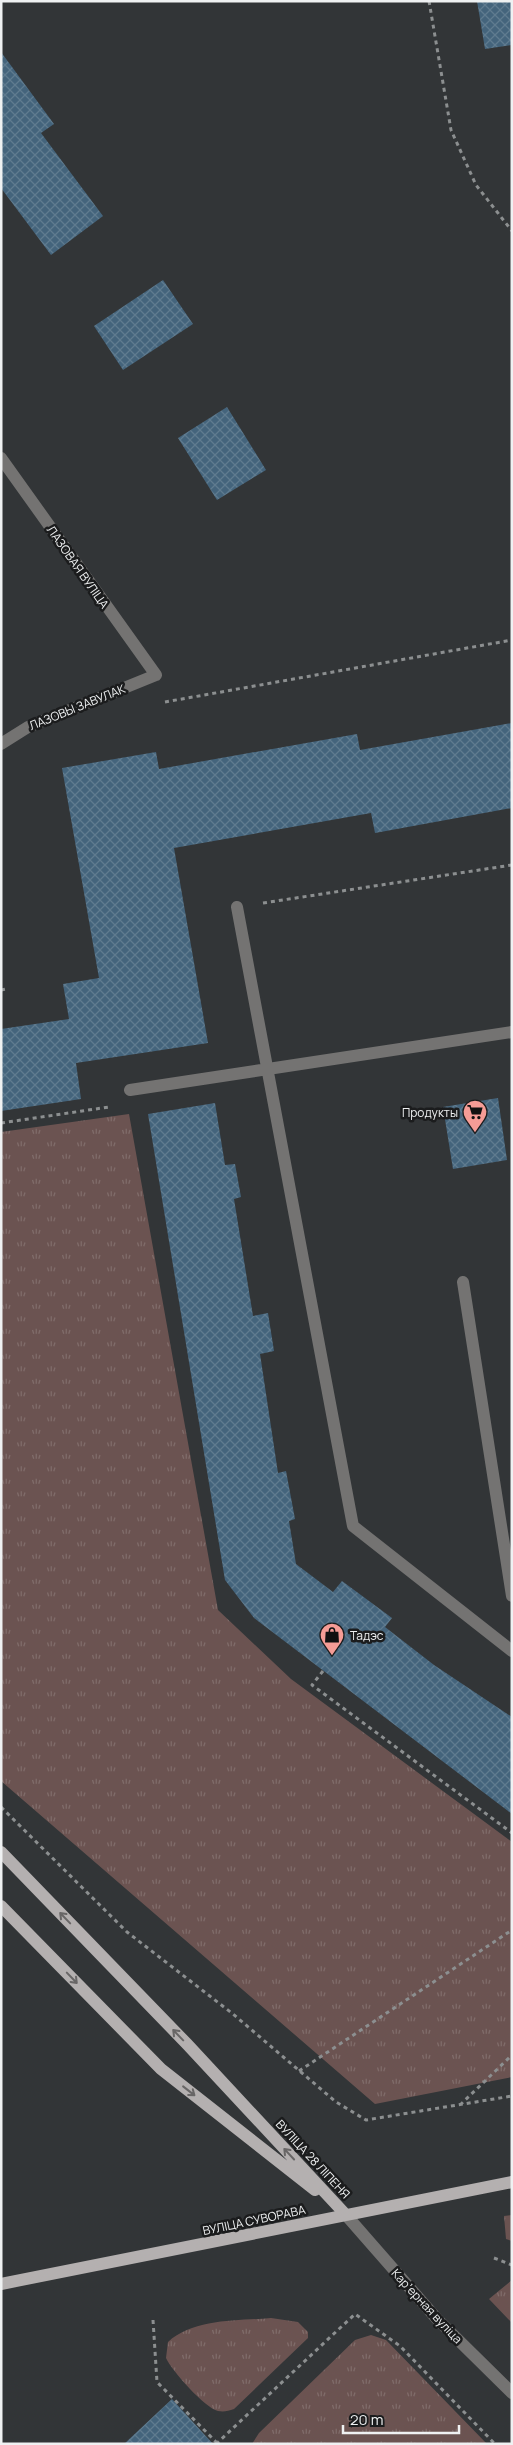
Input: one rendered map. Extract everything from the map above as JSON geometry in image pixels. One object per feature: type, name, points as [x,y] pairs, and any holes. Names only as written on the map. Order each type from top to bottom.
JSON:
[{"type":"main road","name":"ВУЛІЦА 28 ЛІПЕНЯ","points":[[1,1852],[187,2044],[346,2215]]},
{"type":"main road","name":"ВУЛІЦА 28 ЛІПЕНЯ","points":[[1,1906],[161,2070],[346,2215]]},
{"type":"main road","name":"ВУЛІЦА СУВОРАВА","points":[[1,2284],[512,2182]]},
{"type":"street","name":"ЛАЗОВАЯ ВУЛІЦА","points":[[1,458],[156,676]]},
{"type":"street","name":"ЛАЗОВЫ ЗАВУЛАК","points":[[1,744],[28,726],[156,676]]},
{"type":"street","points":[[237,907],[352,1526],[512,1651]]},
{"type":"street","points":[[130,1090],[512,1032]]},
{"type":"street","points":[[462,1282],[512,1596]]},
{"type":"street","name":"Карʼерная вуліца","points":[[346,2215],[437,2319],[512,2393]]},
{"type":"path","points":[[429,1],[451,130],[476,185],[512,230]]},
{"type":"path","points":[[164,702],[512,640]]},
{"type":"path","points":[[237,907],[512,865]]},
{"type":"path","points":[[1,990],[7,989]]},
{"type":"path","points":[[1,1123],[111,1107],[130,1090]]},
{"type":"path","points":[[323,1670],[312,1685],[512,1833]]},
{"type":"path","points":[[1,1807],[127,1932],[233,2014],[336,2102],[366,2120],[512,2096]]},
{"type":"path","points":[[299,2071],[512,1930]]},
{"type":"path","points":[[460,2105],[512,2055]]},
{"type":"path","points":[[494,2258],[512,2265]]},
{"type":"path","points":[[152,2320],[157,2382],[217,2443],[355,2314],[400,2346],[495,2444]]},
{"type":"green space","points":[[129,1114],[218,1610],[291,1679],[512,1842],[512,2077],[375,2104],[1,1781],[1,1132]]},
{"type":"green space","points":[[512,2215],[512,2241],[506,2239],[504,2216]]},
{"type":"green space","points":[[512,2280],[512,2323],[489,2299]]},
{"type":"green space","points":[[271,2318],[298,2322],[308,2332],[308,2338],[234,2409],[218,2411],[205,2403],[182,2380],[166,2358],[168,2342],[190,2329],[217,2322]]},
{"type":"green space","points":[[371,2335],[386,2340],[487,2444],[252,2444],[259,2433],[355,2340]]},
{"type":"building","points":[[477,1],[512,1],[512,45],[485,49]]},
{"type":"building","points":[[1,52],[54,124],[41,133],[103,216],[51,255],[1,188]]},
{"type":"building","points":[[163,280],[193,324],[123,370],[94,326]]},
{"type":"building","points":[[227,407],[266,470],[217,500],[178,438]]},
{"type":"building","points":[[512,723],[512,808],[375,833],[371,813],[174,848],[208,1043],[76,1063],[81,1099],[1,1111],[1,1029],[69,1019],[63,984],[99,978],[62,768],[156,752],[159,769],[357,734],[360,750]]},
{"type":"building","name":"Продукты","points":[[498,1098],[507,1160],[453,1169],[443,1107]]},
{"type":"building","points":[[215,1103],[225,1165],[235,1164],[241,1197],[234,1199],[253,1316],[268,1313],[274,1351],[260,1354],[278,1473],[286,1471],[295,1519],[289,1521],[296,1564],[333,1592],[342,1581],[392,1618],[385,1627],[434,1665],[512,1717],[512,1814],[254,1618],[225,1580],[148,1114]]},
{"type":"building","points":[[172,2399],[213,2444],[124,2444]]},
{"type":"place","name":"Продукты","points":[[475,1133]]},
{"type":"place","name":"Тадэс","points":[[332,1656]]}]
